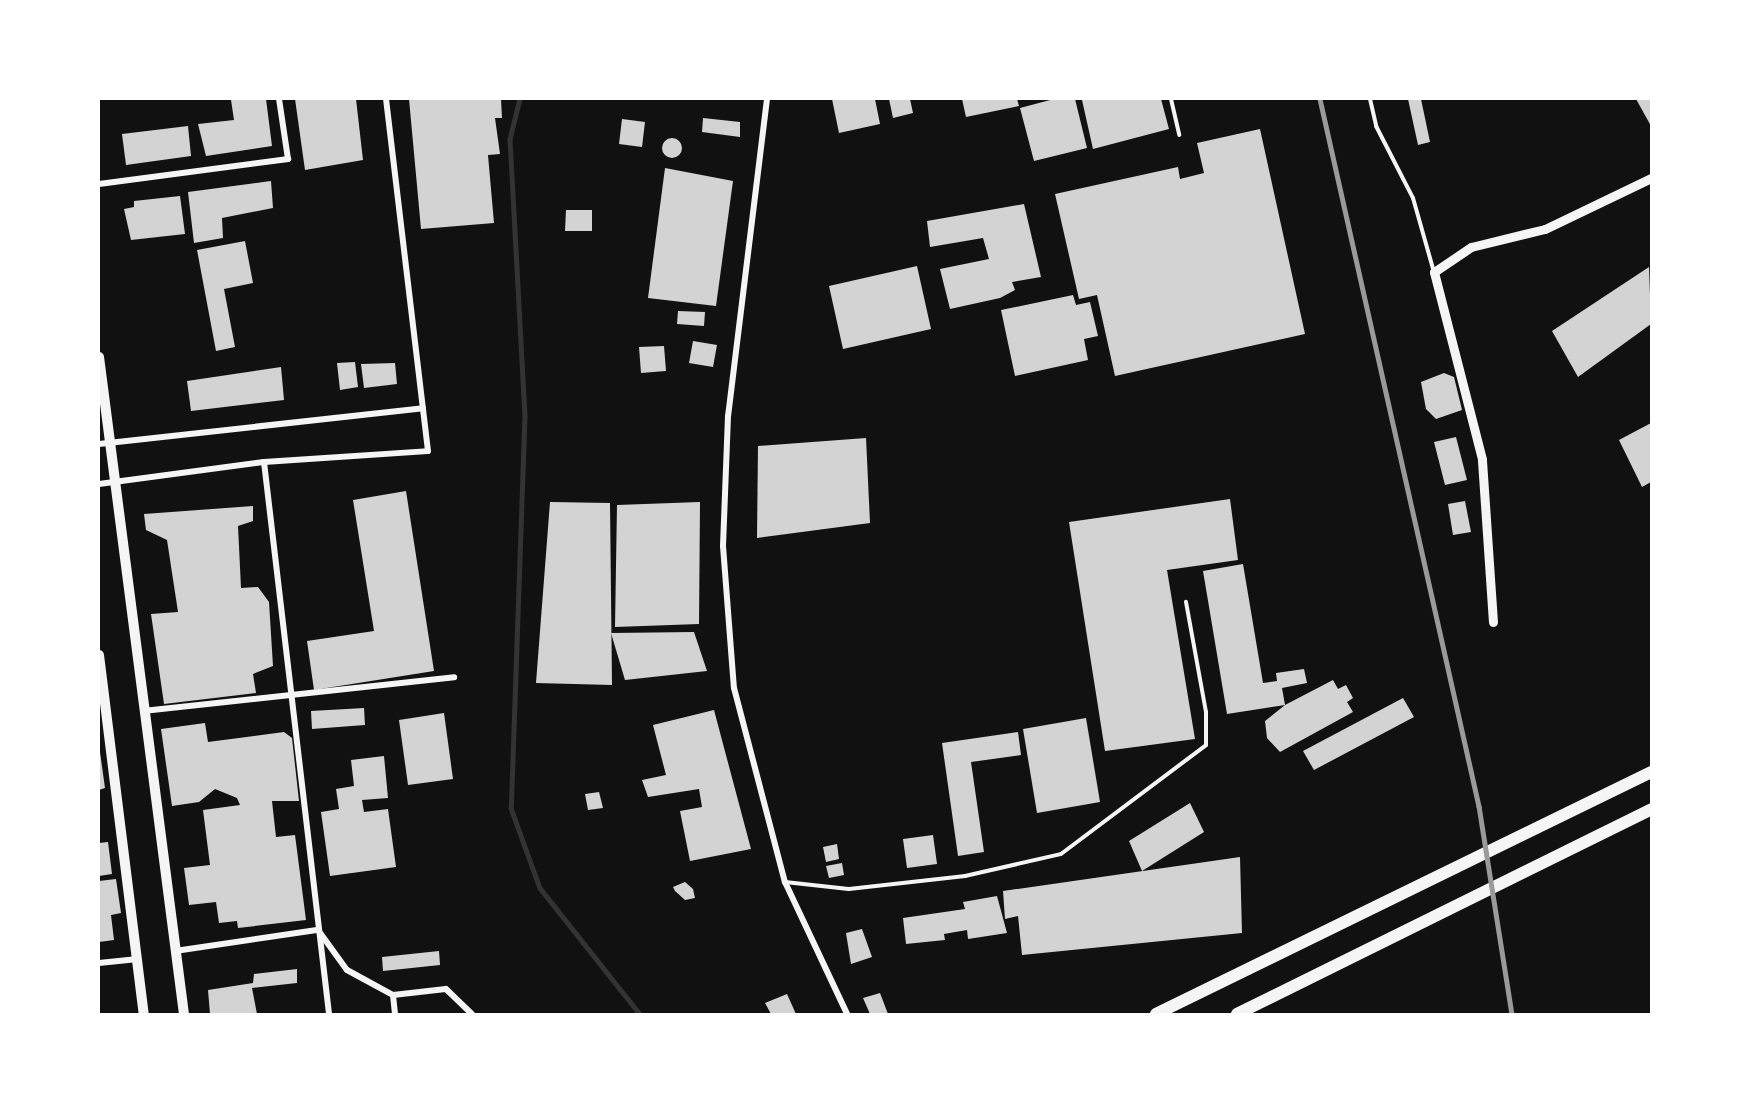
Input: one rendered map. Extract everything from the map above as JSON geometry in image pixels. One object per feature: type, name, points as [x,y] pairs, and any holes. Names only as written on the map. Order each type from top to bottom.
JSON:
[{"type":"highway","points":[[1156,1014],[1651,772]]},
{"type":"highway","points":[[1237,1014],[1651,809]]},
{"type":"main road","points":[[99,357],[104,443],[115,482],[184,1014]]},
{"type":"main road","points":[[99,655],[104,729],[144,1014]]},
{"type":"street","points":[[99,183],[288,159],[279,99]]},
{"type":"street","points":[[99,484],[264,462],[428,451],[386,99]]},
{"type":"street","points":[[767,99],[728,416],[723,546],[734,688],[786,882],[847,1014]]},
{"type":"street","points":[[1493,622],[1482,459],[1434,272],[1471,247],[1545,229],[1651,177]]},
{"type":"street","points":[[104,443],[423,408]]},
{"type":"street","points":[[264,462],[329,1014]]},
{"type":"street","points":[[143,711],[454,676]]},
{"type":"street","points":[[175,951],[318,930]]},
{"type":"street","points":[[318,930],[347,970],[393,995],[446,989],[472,1014]]},
{"type":"street","points":[[99,963],[138,959]]},
{"type":"street","points":[[393,995],[395,1014]]},
{"type":"lane","points":[[1171,99],[1179,135]]},
{"type":"lane","points":[[1370,99],[1377,126],[1413,198],[1434,272]]},
{"type":"lane","points":[[786,882],[849,889],[965,876],[1061,854],[1206,745],[1206,712],[1186,602]]},
{"type":"building","points":[[266,99],[272,146],[206,156],[198,124],[234,120],[231,100]]},
{"type":"building","points":[[295,99],[356,99],[363,160],[305,170]]},
{"type":"building","points":[[409,99],[501,99],[502,118],[495,118],[500,154],[488,155],[494,223],[421,229]]},
{"type":"building","points":[[832,99],[875,99],[880,124],[839,133]]},
{"type":"building","points":[[889,99],[910,99],[913,113],[893,118]]},
{"type":"building","points":[[962,99],[1017,99],[1019,106],[966,117]]},
{"type":"building","points":[[1054,99],[1075,99],[1087,148],[1034,161],[1020,108]]},
{"type":"building","points":[[1161,99],[1169,129],[1093,149],[1082,100]]},
{"type":"building","points":[[1408,99],[1421,99],[1430,142],[1418,145]]},
{"type":"building","points":[[1636,99],[1651,99],[1651,126]]},
{"type":"building","points":[[703,118],[740,122],[740,137],[702,132]]},
{"type":"building","points":[[622,119],[645,122],[642,147],[619,144]]},
{"type":"building","points":[[188,126],[191,156],[126,165],[122,134]]},
{"type":"building","points":[[1260,129],[1305,334],[1115,376],[1097,295],[1079,299],[1055,194],[1178,167],[1180,179],[1204,173],[1197,143]]},
{"type":"building","points":[[672,138],[679,141],[682,148],[679,155],[672,158],[665,155],[662,148],[665,141]]},
{"type":"building","points":[[665,168],[733,181],[716,306],[648,298]]},
{"type":"building","points":[[271,181],[273,208],[222,218],[223,238],[194,243],[188,192]]},
{"type":"building","points":[[180,196],[185,234],[131,240],[124,209],[134,207],[134,201]]},
{"type":"building","points":[[1024,204],[1041,277],[1012,282],[1015,290],[1000,298],[950,309],[940,269],[989,259],[983,238],[930,247],[927,221]]},
{"type":"building","points":[[566,210],[592,210],[592,231],[565,231]]},
{"type":"building","points":[[245,241],[253,283],[224,289],[235,347],[216,351],[197,250]]},
{"type":"building","points":[[917,266],[931,329],[843,349],[829,286]]},
{"type":"building","points":[[1649,267],[1651,324],[1578,377],[1552,331]]},
{"type":"building","points":[[1073,295],[1076,305],[1090,302],[1098,336],[1084,339],[1088,360],[1015,376],[1001,310]]},
{"type":"building","points":[[678,311],[705,312],[704,326],[677,324]]},
{"type":"building","points":[[693,341],[717,345],[713,367],[689,363]]},
{"type":"building","points":[[664,346],[666,371],[641,373],[639,347]]},
{"type":"building","points":[[355,362],[358,387],[340,390],[337,363]]},
{"type":"building","points":[[395,363],[397,384],[364,388],[361,364]]},
{"type":"building","points":[[281,367],[284,400],[191,411],[187,381]]},
{"type":"building","points":[[1444,373],[1454,377],[1462,410],[1436,419],[1426,409],[1421,382]]},
{"type":"building","points":[[1651,423],[1651,482],[1642,487],[1619,440]]},
{"type":"building","points":[[1456,437],[1467,480],[1445,485],[1434,442]]},
{"type":"building","points":[[866,438],[870,523],[757,538],[758,446]]},
{"type":"building","points":[[406,491],[434,671],[314,690],[307,641],[374,631],[353,500]]},
{"type":"building","points":[[1230,499],[1238,560],[1167,570],[1195,739],[1105,751],[1069,522]]},
{"type":"building","points":[[1465,501],[1471,532],[1453,535],[1448,504]]},
{"type":"building","points":[[550,502],[610,503],[612,685],[536,683]]},
{"type":"building","points":[[700,502],[699,624],[615,627],[617,505]]},
{"type":"building","points":[[253,506],[253,521],[238,526],[241,588],[258,587],[269,602],[273,666],[253,674],[256,693],[164,704],[151,614],[178,612],[167,540],[146,530],[144,514]]},
{"type":"building","points":[[1243,564],[1263,683],[1277,681],[1276,673],[1304,669],[1307,683],[1282,688],[1285,705],[1227,714],[1203,571]]},
{"type":"building","points":[[694,632],[707,671],[625,680],[611,633]]},
{"type":"building","points":[[1333,680],[1338,689],[1346,685],[1353,698],[1347,702],[1353,712],[1280,752],[1267,738],[1265,721],[1285,705]]},
{"type":"building","points":[[1403,698],[1414,717],[1314,770],[1303,751]]},
{"type":"building","points":[[364,708],[365,725],[312,729],[311,711]]},
{"type":"building","points":[[714,710],[751,849],[690,861],[680,811],[702,807],[699,789],[648,797],[642,780],[666,775],[653,725]]},
{"type":"building","points":[[444,713],[453,779],[408,785],[399,720]]},
{"type":"building","points":[[1086,718],[1100,802],[1037,813],[1023,729]]},
{"type":"building","points":[[205,723],[208,742],[284,732],[292,738],[299,801],[272,801],[276,837],[295,835],[306,920],[238,928],[237,921],[219,923],[216,902],[189,905],[184,868],[210,865],[203,810],[240,805],[237,798],[215,789],[199,802],[172,806],[161,729]]},
{"type":"building","points":[[1018,732],[1021,755],[971,762],[984,852],[958,856],[942,743]]},
{"type":"building","points":[[99,745],[105,788],[99,790]]},
{"type":"building","points":[[384,756],[388,798],[362,800],[364,812],[388,809],[396,867],[330,876],[321,812],[339,809],[336,789],[354,786],[351,760]]},
{"type":"building","points":[[599,792],[603,808],[588,810],[585,794]]},
{"type":"building","points":[[1190,803],[1204,832],[1142,871],[1129,841]]},
{"type":"building","points":[[933,835],[937,864],[907,868],[903,839]]},
{"type":"building","points":[[108,842],[112,874],[99,876],[99,843]]},
{"type":"building","points":[[837,844],[839,859],[826,862],[823,847]]},
{"type":"building","points":[[1240,857],[1242,933],[1022,955],[1018,916],[1005,919],[1003,891]]},
{"type":"building","points":[[842,863],[844,875],[829,878],[826,866]]},
{"type":"building","points":[[116,879],[121,913],[111,915],[114,940],[99,942],[99,881]]},
{"type":"building","points":[[685,882],[693,889],[695,898],[685,900],[675,891],[673,887]]},
{"type":"building","points":[[997,896],[1007,933],[968,939],[967,930],[944,934],[945,940],[906,944],[903,918],[965,909],[963,902]]},
{"type":"building","points":[[862,929],[872,957],[851,964],[846,933]]},
{"type":"building","points":[[439,951],[440,965],[383,971],[382,957]]},
{"type":"building","points":[[297,969],[297,983],[252,988],[257,1014],[210,1014],[208,990],[253,983],[254,974]]},
{"type":"building","points":[[880,993],[888,1014],[870,1014],[863,998]]},
{"type":"building","points":[[787,994],[796,1014],[771,1014],[765,1003]]},
{"type":"waterway","points":[[520,99],[510,139],[525,416],[511,808],[540,888],[640,1014]]},
{"type":"railway","points":[[1320,99],[1479,806],[1512,1014]]}]
